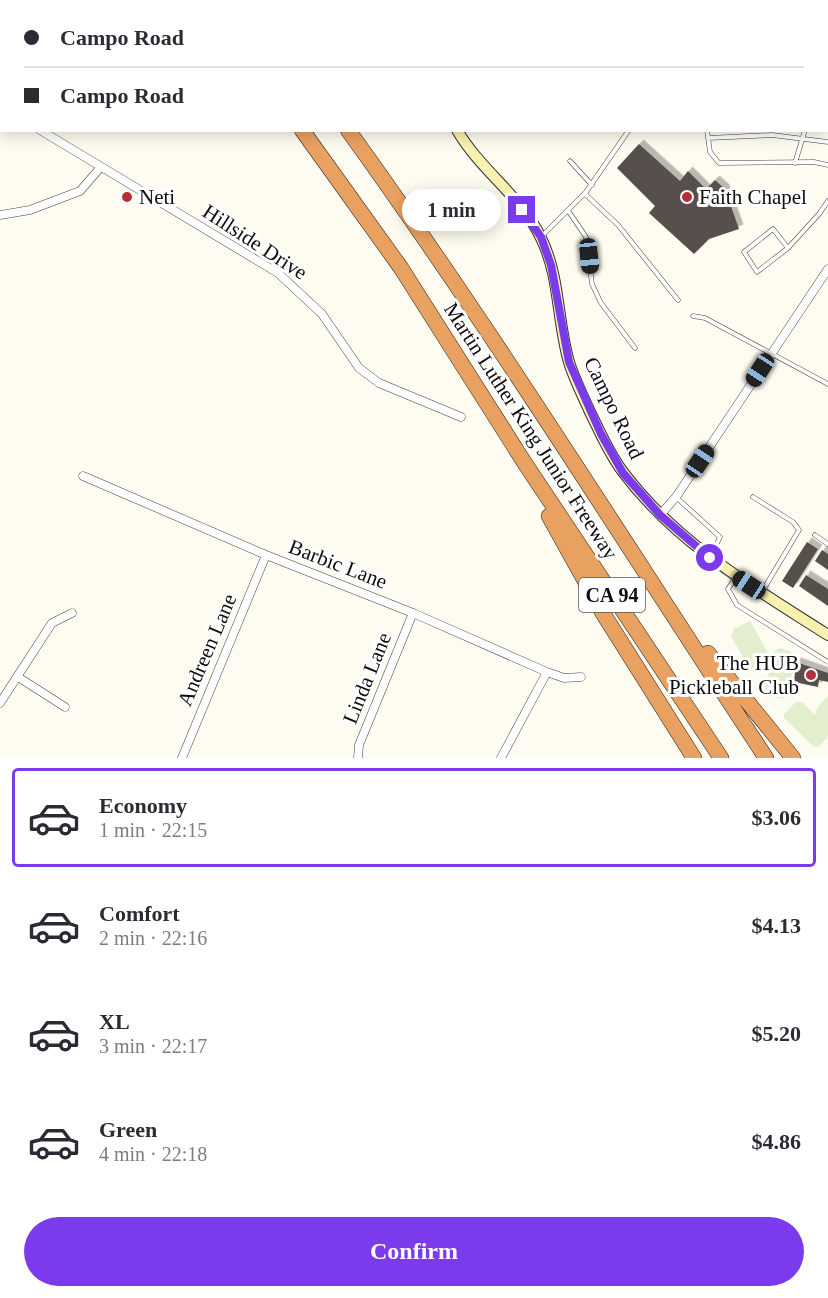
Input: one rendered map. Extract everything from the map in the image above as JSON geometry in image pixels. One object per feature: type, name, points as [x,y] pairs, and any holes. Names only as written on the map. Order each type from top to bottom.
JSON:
[{"type":"highway","name":"Martin Luther King Junior Freeway","points":[[303,132],[401,268],[721,758]]},
{"type":"highway","name":"Martin Luther King Junior Freeway","points":[[349,132],[431,247],[766,758]]},
{"type":"highway","points":[[506,430],[603,615],[694,758]]},
{"type":"highway","points":[[662,599],[793,758]]},
{"type":"main road","name":"Campo Road","points":[[458,132],[468,150],[522,210],[541,237],[551,265],[569,362],[583,396],[617,464],[660,515],[710,558],[828,635]]},
{"type":"street","name":"Hillside Drive","points":[[43,132],[278,273],[322,314],[359,369],[379,383],[461,417]]},
{"type":"street","points":[[0,215],[30,210],[80,191],[100,168]]},
{"type":"street","points":[[660,515],[676,497],[828,270]]},
{"type":"street","name":"Barbic Lane","points":[[83,476],[266,555],[413,613],[547,672],[564,678],[581,677]]},
{"type":"street","name":"Andreen Lane","points":[[182,758],[266,555]]},
{"type":"street","points":[[0,703],[52,623],[72,613]]},
{"type":"street","name":"Linda Lane","points":[[358,758],[359,745],[413,613]]},
{"type":"street","points":[[501,758],[547,672]]},
{"type":"street","points":[[18,677],[65,707]]},
{"type":"lane","points":[[541,237],[570,212],[585,194],[628,132]]},
{"type":"lane","points":[[707,132],[710,152],[719,162],[795,162],[828,165]]},
{"type":"lane","points":[[795,162],[804,132]]},
{"type":"lane","points":[[708,138],[772,135],[803,137],[828,142]]},
{"type":"lane","points":[[570,161],[592,185]]},
{"type":"lane","points":[[585,194],[618,225],[678,300]]},
{"type":"lane","points":[[788,248],[773,229],[744,252],[757,272],[788,248],[828,201]]},
{"type":"lane","points":[[570,212],[586,237],[592,284],[601,303],[635,348]]},
{"type":"lane","points":[[693,316],[705,318],[828,384]]},
{"type":"lane","points":[[676,497],[720,537],[710,558]]},
{"type":"lane","points":[[753,497],[793,522],[799,530],[762,593]]},
{"type":"lane","points":[[815,535],[828,544]]},
{"type":"lane","points":[[736,576],[728,589],[736,606],[828,662]]},
{"type":"green space","points":[[750,621],[771,658],[769,664],[757,671],[750,669],[731,636],[734,629]]},
{"type":"green space","points":[[781,648],[794,653],[796,657],[786,697],[782,699],[766,695],[764,691],[775,650]]},
{"type":"green space","points":[[828,696],[828,736],[819,747],[814,747],[784,718],[784,714],[796,702],[802,702],[815,715],[817,708]]},
{"type":"building","name":"Faith Chapel","points":[[639,144],[680,181],[688,171],[706,189],[715,180],[725,189],[739,229],[709,239],[694,254],[649,213],[655,206],[617,168]]},
{"type":"building","points":[[807,542],[818,549],[793,588],[782,581]]},
{"type":"building","points":[[822,550],[828,554],[828,570],[815,561]]},
{"type":"building","points":[[806,575],[828,589],[828,606],[799,586]]},
{"type":"building","name":"The HUB Pickleball Club","points":[[796,662],[828,673],[828,682],[819,680],[818,687],[794,682]]},
{"type":"place","name":"Neti","points":[[127,197]]},
{"type":"place","name":"Faith Chapel","points":[[687,197]]},
{"type":"place","name":"The HUB Pickleball Club","points":[[811,675]]},
{"type":"route","points":[[522,210],[541,237],[551,265],[569,362],[583,396],[617,464],[660,515],[682,537],[710,558]]}]
